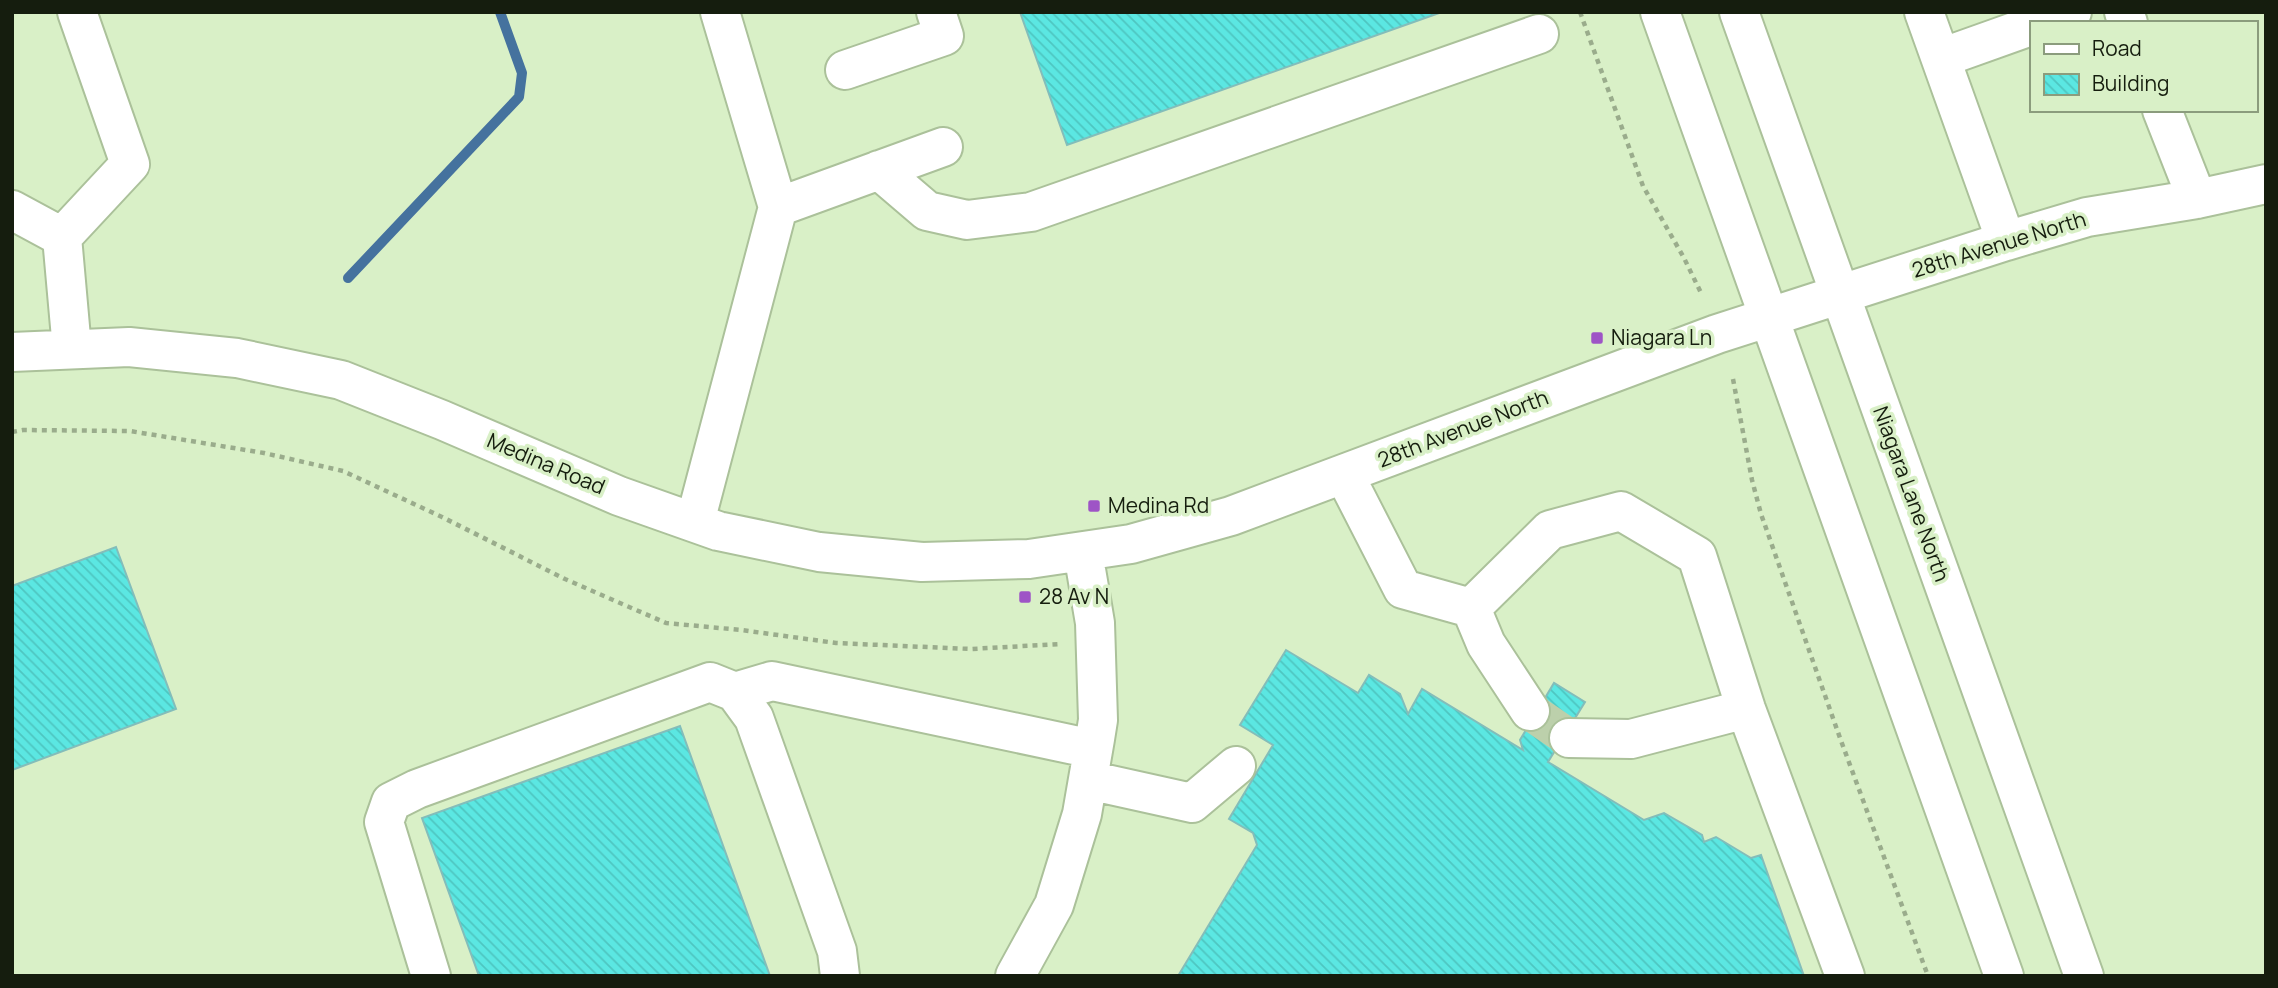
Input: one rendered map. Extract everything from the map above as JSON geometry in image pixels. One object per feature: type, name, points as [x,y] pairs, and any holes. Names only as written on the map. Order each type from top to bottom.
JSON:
[{"type":"street","points":[[40,233],[130,164],[77,12]]},
{"type":"street","points":[[695,523],[778,207],[720,12]]},
{"type":"street","points":[[845,70],[944,36],[936,12]]},
{"type":"street","points":[[1660,12],[2004,976]]},
{"type":"street","name":"Niagara Lane North","points":[[1739,12],[2084,976]]},
{"type":"street","points":[[1924,12],[2006,241]]},
{"type":"street","points":[[2047,21],[2071,12]]},
{"type":"street","points":[[1941,58],[2030,26]]},
{"type":"street","points":[[880,170],[927,211],[967,220],[1031,212],[1539,34]]},
{"type":"street","points":[[2163,112],[2197,199]]},
{"type":"street","points":[[778,207],[943,146]]},
{"type":"street","name":"28th Avenue North","points":[[1083,552],[1131,544],[1231,516],[1704,338],[2006,241],[2087,216],[2197,199],[2266,184]]},
{"type":"street","points":[[12,210],[40,233],[72,349]]},
{"type":"street","name":"Medina Road","points":[[12,352],[129,346],[237,358],[341,380],[619,496],[718,531],[819,552],[922,562],[1029,559],[1083,552]]},
{"type":"street","points":[[1344,474],[1403,589],[1471,608]]},
{"type":"street","points":[[1471,608],[1550,530],[1621,511],[1697,556],[1746,709],[1845,976]]},
{"type":"street","points":[[1015,976],[1054,905],[1082,814],[1091,765],[1098,720],[1096,644],[1083,552]]},
{"type":"street","points":[[1471,608],[1486,644],[1530,711]]},
{"type":"street","points":[[734,692],[772,681],[1091,765],[1192,803],[1236,766]]},
{"type":"street","points":[[431,976],[384,822],[391,802],[417,789],[710,682],[734,692],[754,718],[837,951],[840,976]]},
{"type":"street","points":[[1569,738],[1631,739],[1746,709]]},
{"type":"path","points":[[1580,12],[1643,186],[1702,295]]},
{"type":"path","points":[[1732,379],[1761,514],[1844,751],[1928,976]]},
{"type":"path","points":[[12,432],[130,431],[264,453],[343,471],[565,579],[666,623],[836,643],[971,649],[1096,644]]},
{"type":"building","points":[[1020,12],[1442,12],[1067,145]]},
{"type":"building","points":[[116,547],[176,709],[12,770],[12,586]]},
{"type":"building","points":[[1286,650],[1358,693],[1369,675],[1400,694],[1408,714],[1422,689],[1523,750],[1520,740],[1554,683],[1585,702],[1548,762],[1644,820],[1664,813],[1702,835],[1704,842],[1716,837],[1751,858],[1761,855],[1804,976],[1178,976],[1257,845],[1253,833],[1229,819],[1273,745],[1240,725]]},
{"type":"building","points":[[680,726],[770,976],[479,976],[422,818]]},
{"type":"waterway","points":[[348,278],[519,97],[522,73],[500,12]]},
{"type":"tunnel","points":[[1530,711],[1569,738]]},
{"type":"place","name":"Niagara Ln","points":[[1597,338]]},
{"type":"place","name":"Medina Rd","points":[[1094,506]]},
{"type":"place","name":"28 Av N","points":[[1025,597]]}]
